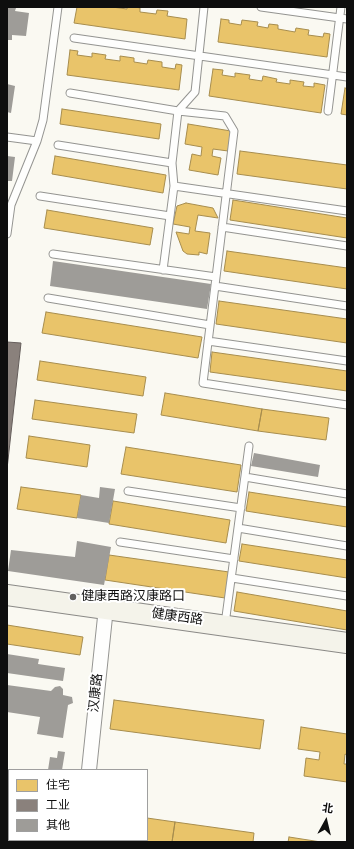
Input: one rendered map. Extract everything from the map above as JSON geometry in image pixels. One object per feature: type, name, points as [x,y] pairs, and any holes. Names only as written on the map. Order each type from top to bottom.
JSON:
[{"type":"street","name":"健康西路","points":[[7,595],[225,629],[347,650]]},
{"type":"street","name":"健康西路","points":[[7,605],[347,643]]},
{"type":"street","name":"汉康路","points":[[89,769],[105,617]]},
{"type":"lane","points":[[7,234],[9,205],[37,142],[43,120],[58,7]]},
{"type":"lane","points":[[164,270],[174,186],[172,163],[178,111],[195,92],[204,7]]},
{"type":"lane","points":[[261,7],[344,19]]},
{"type":"lane","points":[[328,111],[333,75],[344,19],[342,7]]},
{"type":"lane","points":[[74,38],[347,77]]},
{"type":"lane","points":[[70,93],[178,111],[225,116],[234,131],[203,383],[347,405]]},
{"type":"lane","points":[[7,137],[37,142]]},
{"type":"lane","points":[[58,145],[172,163]]},
{"type":"lane","points":[[174,186],[347,211]]},
{"type":"lane","points":[[40,196],[170,216]]},
{"type":"lane","points":[[222,228],[347,246]]},
{"type":"lane","points":[[53,254],[216,277]]},
{"type":"lane","points":[[215,286],[347,306]]},
{"type":"lane","points":[[48,298],[210,325]]},
{"type":"lane","points":[[208,341],[347,361]]},
{"type":"lane","points":[[225,629],[249,446]]},
{"type":"lane","points":[[245,477],[347,494]]},
{"type":"lane","points":[[128,491],[241,508]]},
{"type":"lane","points":[[238,528],[347,546]]},
{"type":"lane","points":[[120,542],[234,559]]},
{"type":"lane","points":[[232,578],[347,596]]},
{"type":"building: 住宅","points":[[77,7],[112,7],[127,9],[127,7],[136,7],[140,8],[140,12],[156,14],[157,10],[168,11],[167,16],[187,19],[185,39],[74,23]]},
{"type":"building: 住宅","points":[[221,19],[229,20],[229,23],[241,25],[242,20],[258,22],[257,26],[268,28],[269,24],[278,25],[278,29],[295,32],[296,28],[309,30],[308,35],[323,37],[324,33],[330,34],[327,57],[218,42]]},
{"type":"building: 住宅","points":[[70,50],[78,51],[77,55],[92,57],[92,53],[106,55],[105,59],[120,61],[120,56],[134,58],[134,62],[147,64],[148,60],[162,62],[162,67],[175,69],[176,64],[182,65],[179,90],[67,75]]},
{"type":"building: 住宅","points":[[213,69],[223,70],[222,75],[235,77],[235,73],[250,75],[249,79],[262,81],[263,76],[277,79],[276,82],[290,84],[290,80],[304,82],[303,86],[314,87],[314,83],[325,85],[321,113],[209,96]]},
{"type":"building: 住宅","points":[[345,88],[347,89],[347,115],[341,114]]},
{"type":"building: 住宅","points":[[62,109],[161,124],[159,139],[60,124]]},
{"type":"building: 住宅","points":[[188,124],[231,131],[228,151],[213,149],[212,156],[221,158],[218,175],[189,170],[192,154],[201,156],[202,147],[185,144]]},
{"type":"building: 住宅","points":[[240,151],[347,165],[347,189],[237,174]]},
{"type":"building: 住宅","points":[[55,156],[166,175],[163,193],[52,174]]},
{"type":"building: 住宅","points":[[233,200],[347,218],[347,238],[230,220]]},
{"type":"building: 住宅","points":[[186,203],[213,208],[218,218],[198,215],[195,231],[210,233],[207,254],[199,252],[199,255],[187,254],[183,251],[176,232],[189,234],[190,227],[173,224],[177,206]]},
{"type":"building: 住宅","points":[[47,210],[153,228],[150,245],[44,228]]},
{"type":"building: 住宅","points":[[227,251],[347,268],[347,289],[224,271]]},
{"type":"building: 住宅","points":[[219,301],[347,319],[347,343],[216,324]]},
{"type":"building: 住宅","points":[[46,312],[202,337],[198,358],[42,333]]},
{"type":"building: 住宅","points":[[212,352],[347,371],[347,391],[210,372]]},
{"type":"building: 住宅","points":[[40,361],[146,377],[143,396],[37,380]]},
{"type":"building: 住宅","points":[[165,393],[262,409],[258,431],[161,415]]},
{"type":"building: 住宅","points":[[35,400],[137,414],[134,433],[32,419]]},
{"type":"building: 住宅","points":[[262,409],[329,418],[326,440],[258,431]]},
{"type":"building: 住宅","points":[[29,436],[90,445],[87,467],[26,458]]},
{"type":"building: 住宅","points":[[126,447],[241,465],[237,492],[121,474]]},
{"type":"building: 住宅","points":[[21,487],[81,495],[77,518],[17,509]]},
{"type":"building: 住宅","points":[[249,492],[347,507],[347,527],[246,511]]},
{"type":"building: 住宅","points":[[113,501],[230,520],[226,543],[109,524]]},
{"type":"building: 住宅","points":[[242,544],[347,560],[347,578],[239,561]]},
{"type":"building: 住宅","points":[[109,555],[229,572],[225,598],[105,580]]},
{"type":"building: 住宅","points":[[237,592],[347,611],[347,630],[234,611]]},
{"type":"building: 住宅","points":[[7,625],[83,637],[80,655],[7,644]]},
{"type":"building: 住宅","points":[[114,700],[264,720],[260,749],[110,729]]},
{"type":"building: 住宅","points":[[301,727],[347,734],[347,755],[345,754],[344,764],[347,764],[347,782],[304,776],[306,758],[319,760],[320,752],[298,749]]},
{"type":"building: 住宅","points":[[148,818],[175,822],[172,842],[138,841],[148,841]]},
{"type":"building: 住宅","points":[[175,822],[254,833],[253,842],[172,842]]},
{"type":"building: 住宅","points":[[289,837],[321,842],[288,842]]},
{"type":"building: 工业","points":[[7,342],[21,343],[7,469]]},
{"type":"building: 其他","points":[[7,7],[16,8],[15,11],[29,13],[26,36],[12,35],[12,40],[7,40]]},
{"type":"building: 其他","points":[[7,84],[15,86],[11,113],[7,112]]},
{"type":"building: 其他","points":[[7,156],[15,157],[12,181],[7,181]]},
{"type":"building: 其他","points":[[53,261],[211,284],[207,309],[50,286]]},
{"type":"building: 其他","points":[[254,453],[320,465],[318,477],[251,466]]},
{"type":"building: 其他","points":[[100,487],[115,489],[109,523],[77,518],[81,495],[99,498]]},
{"type":"building: 其他","points":[[77,541],[111,547],[104,585],[8,571],[11,550],[75,557]]},
{"type":"building: 其他","points":[[7,654],[39,659],[38,664],[65,668],[63,681],[7,673]]},
{"type":"building: 其他","points":[[7,685],[51,691],[55,687],[60,686],[63,689],[63,695],[72,697],[73,703],[68,705],[63,738],[37,734],[40,717],[7,712]]},
{"type":"building: 其他","points":[[58,751],[65,752],[62,769],[48,769],[50,757],[57,758]]},
{"type":"building: 其他","points":[[7,794],[8,794],[8,831]]},
{"type":"place","name":"健康西路汉康路口","points":[[73,597]]}]
